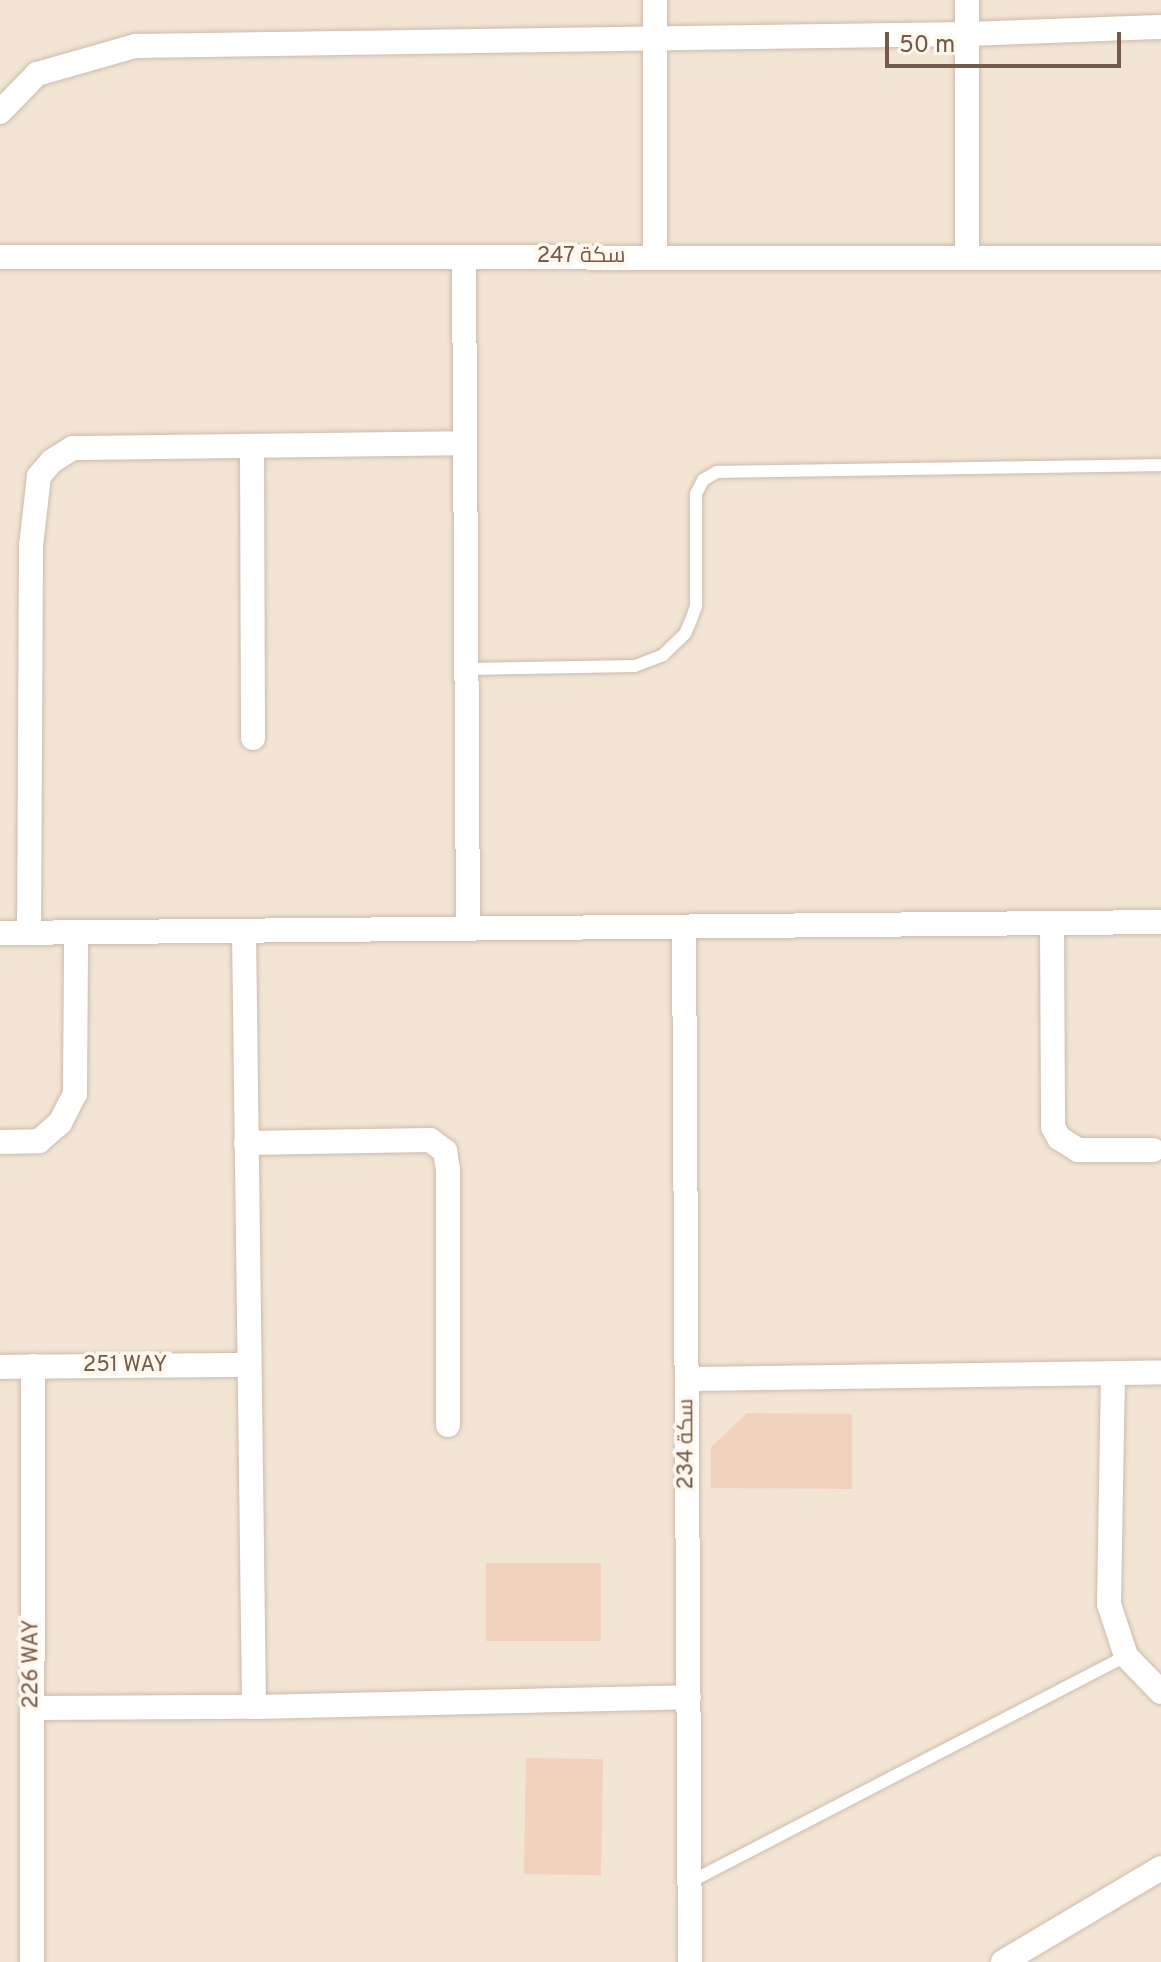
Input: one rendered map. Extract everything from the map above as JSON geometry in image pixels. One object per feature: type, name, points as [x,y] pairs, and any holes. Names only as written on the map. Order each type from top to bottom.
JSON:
[{"type":"street","points":[[655,0],[655,257]]},
{"type":"street","points":[[967,0],[967,258]]},
{"type":"street","points":[[0,112],[37,74],[135,46],[967,34],[1161,27]]},
{"type":"street","name":"سكة 247","points":[[0,257],[1161,258]]},
{"type":"street","points":[[464,257],[468,929]]},
{"type":"street","points":[[29,932],[31,546],[39,476],[52,461],[73,448],[465,443]]},
{"type":"street","points":[[252,446],[253,738]]},
{"type":"street","points":[[0,933],[1161,922]]},
{"type":"street","points":[[1052,923],[1053,1127],[1059,1138],[1078,1150],[1153,1150]]},
{"type":"street","name":"سكة 234","points":[[684,927],[690,1962]]},
{"type":"street","points":[[244,931],[254,1707]]},
{"type":"street","points":[[0,1142],[39,1141],[60,1123],[75,1094],[76,932]]},
{"type":"street","points":[[246,1143],[430,1140],[445,1151],[448,1169],[448,1425]]},
{"type":"street","name":"251 WAY","points":[[0,1367],[249,1365]]},
{"type":"street","name":"226 WAY","points":[[32,1962],[33,1366]]},
{"type":"street","points":[[687,1379],[1161,1372]]},
{"type":"street","points":[[1113,1373],[1109,1604],[1126,1656],[1161,1692]]},
{"type":"street","points":[[32,1708],[254,1707],[689,1697]]},
{"type":"street","points":[[1003,1962],[1161,1868]]},
{"type":"lane","points":[[466,669],[635,666],[663,655],[685,634],[696,606],[696,494],[703,480],[717,472],[1161,465]]},
{"type":"lane","points":[[690,1882],[1126,1656]]},
{"type":"shaded area","points":[[0,0],[1161,0],[1161,1962],[0,1962]]},
{"type":"building","points":[[747,1413],[852,1414],[852,1489],[711,1488],[711,1447]]},
{"type":"building","points":[[486,1563],[601,1563],[601,1641],[486,1641]]},
{"type":"building","points":[[526,1758],[603,1759],[601,1875],[524,1874]]}]
